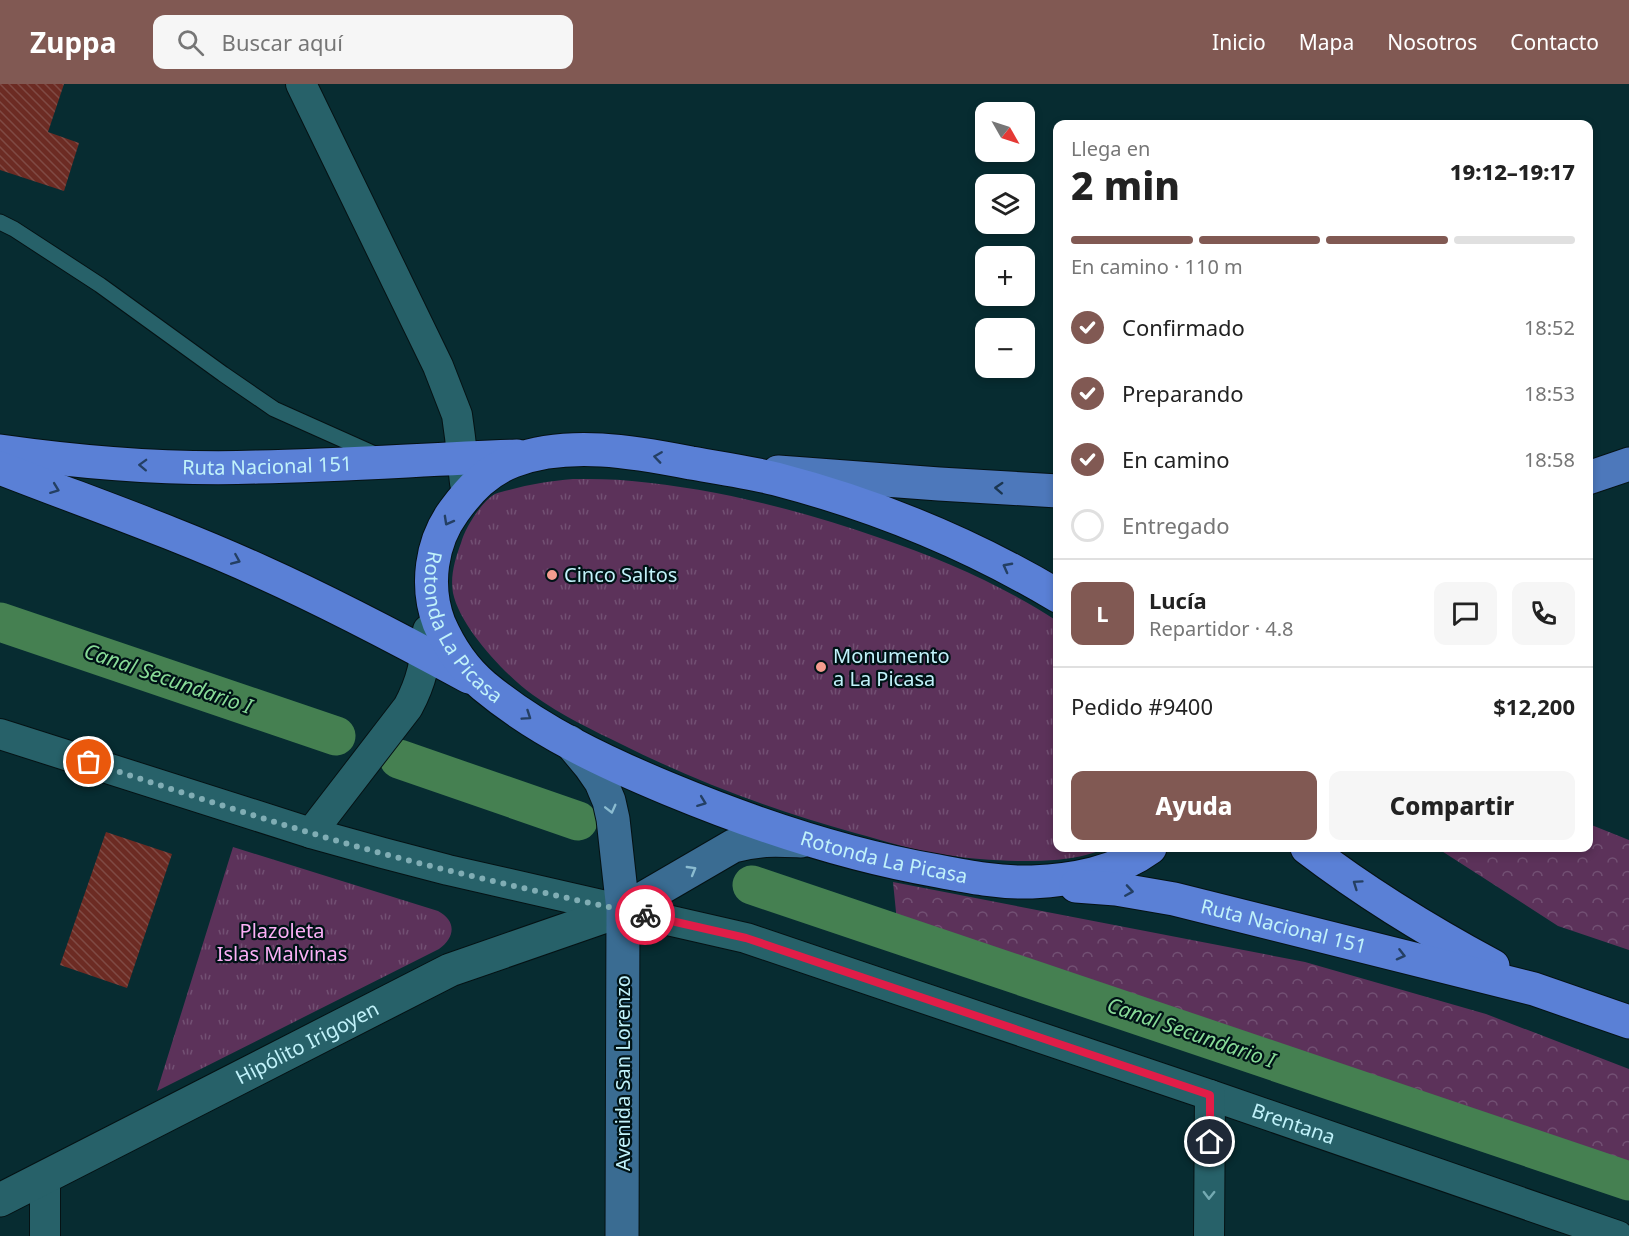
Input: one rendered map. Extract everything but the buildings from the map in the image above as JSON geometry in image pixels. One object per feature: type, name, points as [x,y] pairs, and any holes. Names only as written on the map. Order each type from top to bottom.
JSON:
[{"type":"highway","name":"Rotonda La Picasa","points":[[1053,593],[993,560],[911,522],[867,506],[772,478],[663,458],[597,450],[537,455],[513,462],[487,475],[466,494],[449,517],[438,540],[432,565],[431,591],[437,618],[448,643],[463,663],[482,684],[528,717],[608,762],[770,828],[889,862],[967,877],[1029,882],[1095,874],[1121,865],[1143,852]]},
{"type":"highway","name":"Ruta Nacional 151","points":[[0,451],[127,465],[258,468],[537,455]]},
{"type":"highway","points":[[0,468],[261,571],[344,611],[482,684]]},
{"type":"highway","name":"Ruta Nacional 151","points":[[1312,852],[1398,912],[1534,988]]},
{"type":"highway","name":"Ruta Nacional 151","points":[[1029,882],[1116,889],[1174,899],[1534,988],[1629,1022]]},
{"type":"main road","points":[[1593,476],[1629,464]]},
{"type":"main road","points":[[716,467],[1053,491]]},
{"type":"main road","name":"Avenida San Lorenzo","points":[[570,742],[601,782],[609,801],[623,910],[622,1236]]},
{"type":"main road","points":[[623,910],[733,846],[752,841],[810,841]]},
{"type":"street","points":[[301,84],[438,366],[456,416],[466,494]]},
{"type":"street","points":[[310,833],[408,707],[417,690],[426,654],[431,591]]},
{"type":"street","name":"Brentana","points":[[0,734],[310,833],[448,870],[746,938],[1618,1236]]},
{"type":"street","name":"Hipólito Irigoyen","points":[[0,1200],[450,970],[623,910]]},
{"type":"street","points":[[1209,1236],[1210,1095]]},
{"type":"street","points":[[45,1177],[45,1236]]},
{"type":"lane","points":[[0,222],[100,285],[223,375],[274,409],[391,461]]},
{"type":"green space","points":[[573,479],[625,480],[695,489],[819,518],[949,564],[993,584],[1053,619],[1053,852],[1095,852],[1054,860],[1017,861],[962,857],[900,846],[737,795],[651,759],[600,734],[533,695],[510,676],[474,635],[457,606],[452,580],[466,530],[479,509],[495,494]]},
{"type":"green space","points":[[1593,826],[1629,840],[1629,950],[1558,926],[1443,852],[1593,852]]},
{"type":"green space","name":"Plazoleta Islas Malvinas","points":[[233,847],[438,911],[451,925],[451,935],[439,949],[157,1091]]},
{"type":"green space","points":[[893,882],[1305,962],[1486,1014],[1629,1069],[1629,1174],[1379,1086],[897,922]]},
{"type":"waterway","name":"Canal Secundario I","points":[[0,622],[336,736]]},
{"type":"waterway","name":"Canal Secundario I","points":[[399,759],[578,821]]},
{"type":"waterway","name":"Canal Secundario I","points":[[752,885],[1629,1181]]},
{"type":"way so far","points":[[89,762],[310,833],[448,870],[645,915]]},
{"type":"place","name":"Cinco Saltos","points":[[552,575]]},
{"type":"place","name":"Monumento a La Picasa","points":[[821,667]]},
{"type":"route","points":[[645,915],[746,938],[1210,1095],[1210,1142]]}]
